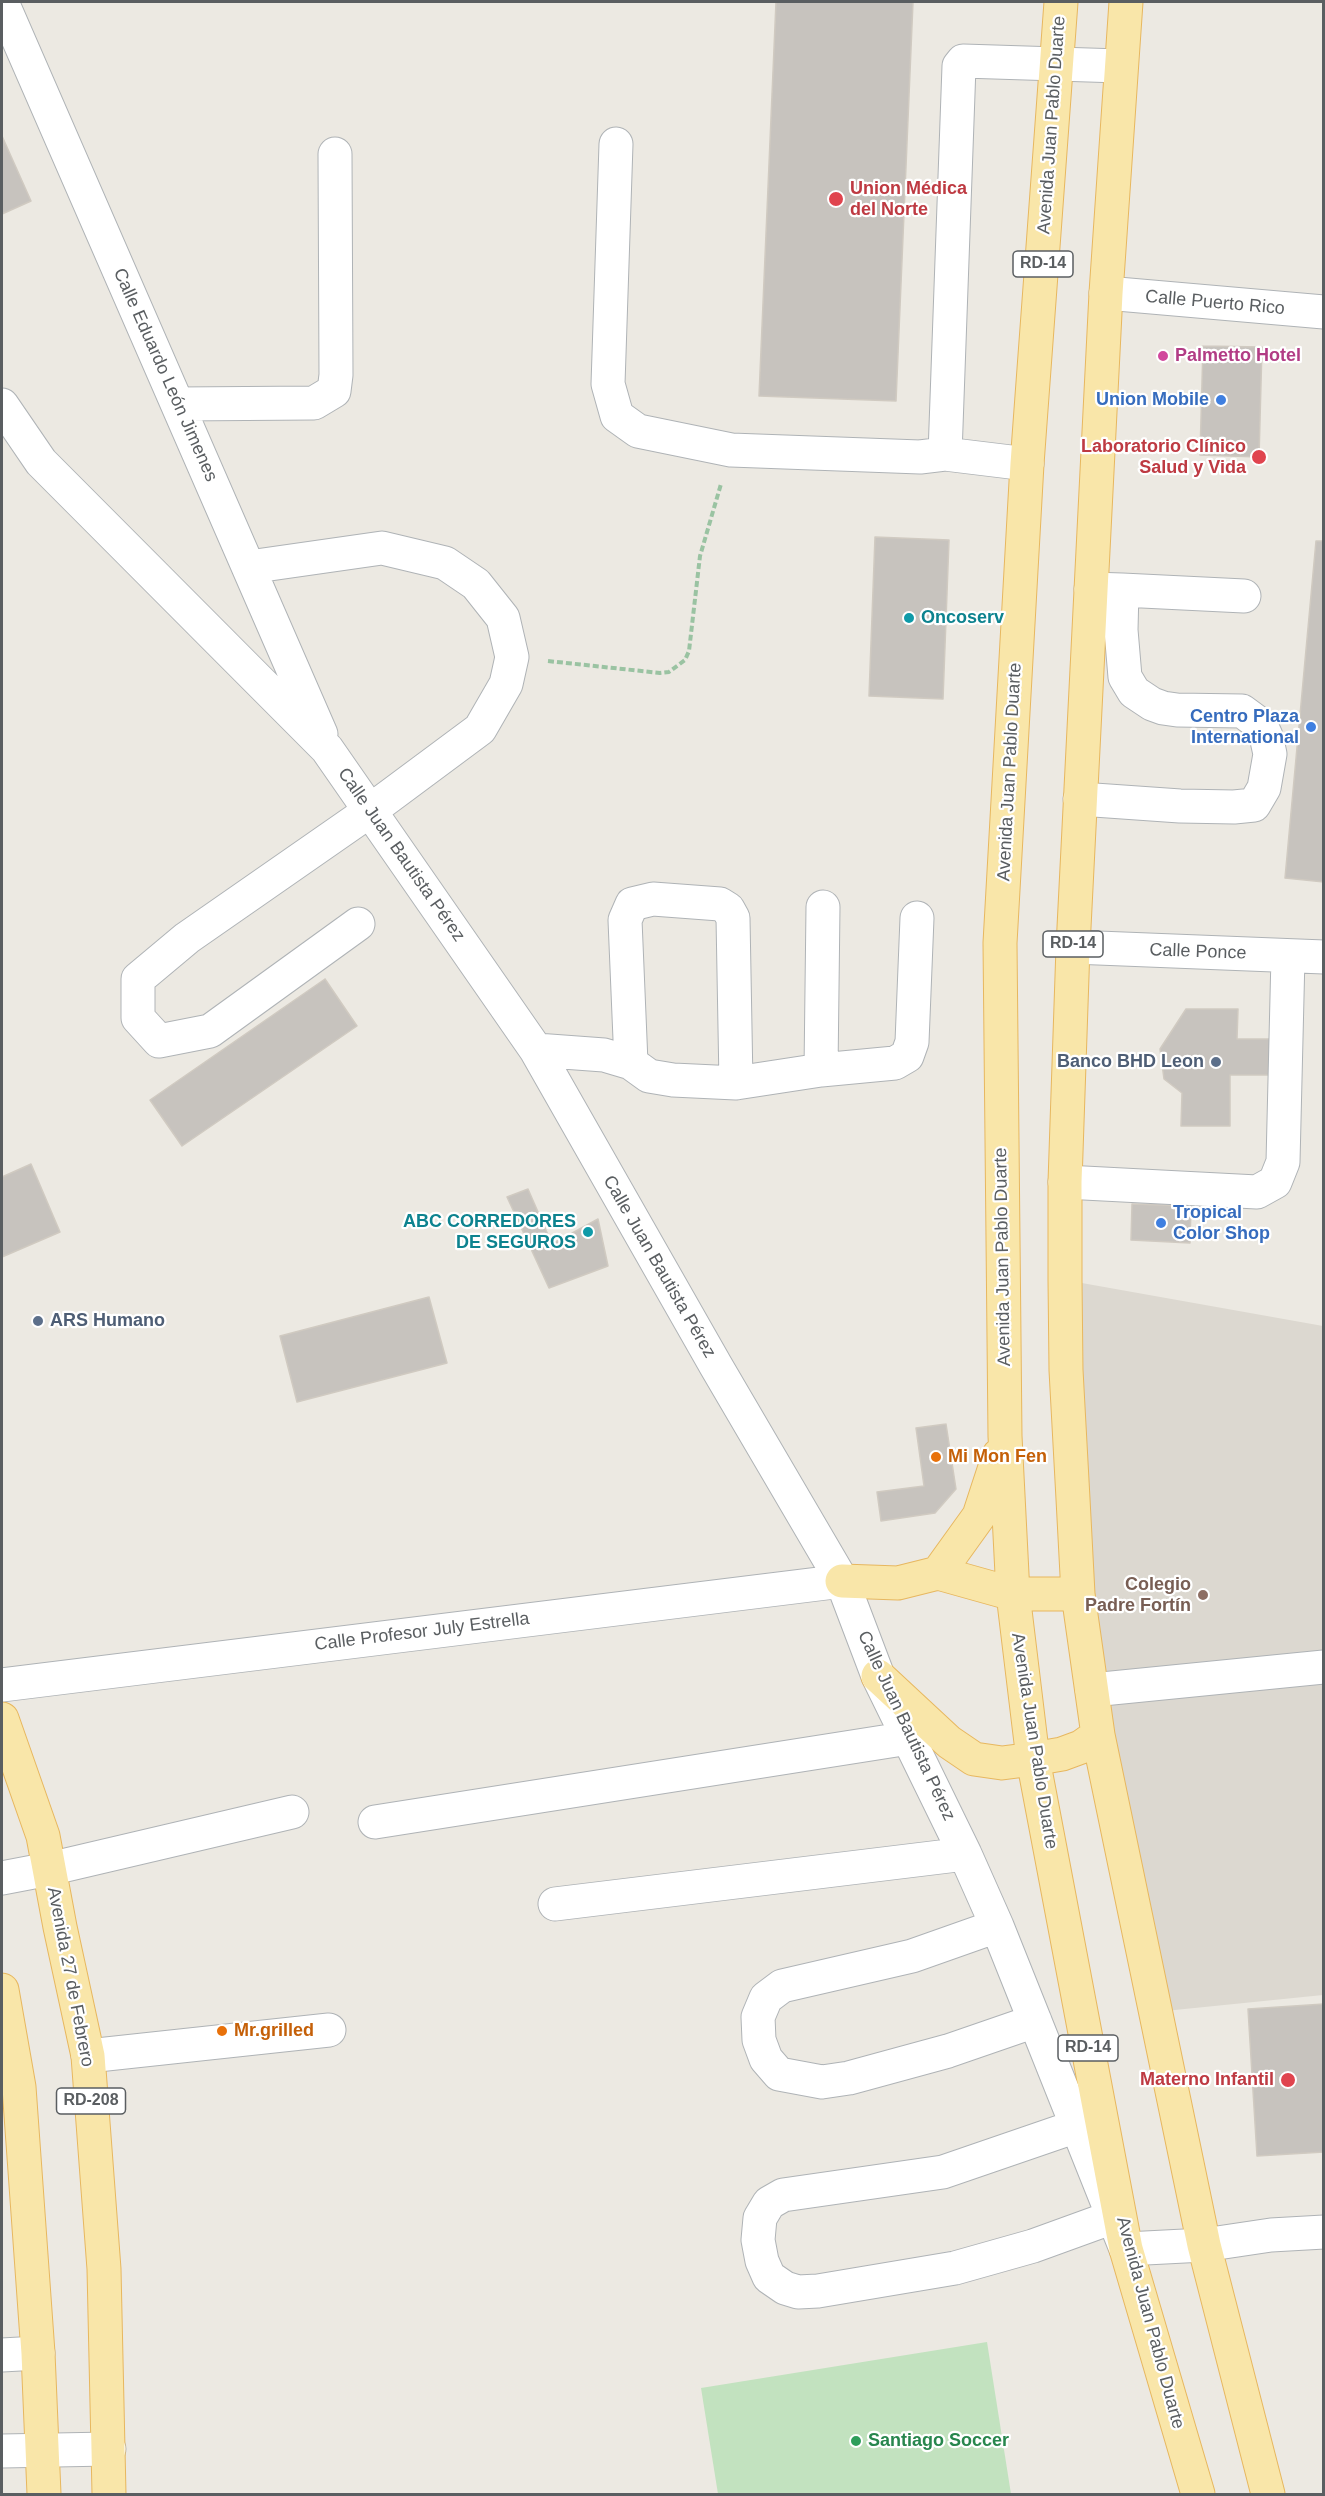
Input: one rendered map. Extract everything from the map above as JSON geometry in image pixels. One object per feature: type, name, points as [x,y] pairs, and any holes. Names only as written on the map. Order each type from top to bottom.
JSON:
[{"type":"main road","name":"Avenida Juan Pablo Duarte","points":[[1060,2],[1027,464],[1000,943],[1005,1436],[1013,1594],[1033,1759],[1126,2249],[1198,2494]]},
{"type":"main road","points":[[1106,293],[1126,2]]},
{"type":"main road","name":"RD-14","points":[[1106,293],[1106,589],[1080,799],[1065,1182],[1066,1370],[1078,1594],[1098,1735],[1203,2245],[1268,2494]]},
{"type":"main road","points":[[938,1573],[979,1516],[1005,1436]]},
{"type":"main road","points":[[842,1581],[898,1583],[938,1573],[1013,1594],[1078,1594]]},
{"type":"main road","points":[[878,1676],[949,1742],[974,1759],[1002,1763],[1062,1754],[1098,1735]]},
{"type":"main road","name":"Avenida 27 de Febrero","points":[[2,1719],[43,1836],[88,2056],[104,2269],[109,2494]]},
{"type":"main road","points":[[2,1990],[19,2087],[38,2354],[44,2494]]},
{"type":"street","name":"Calle Eduardo León Jimenes","points":[[2,2],[327,749]]},
{"type":"street","points":[[945,454],[959,66],[963,60],[1120,66]]},
{"type":"street","points":[[616,144],[608,384],[616,416],[638,431],[731,450],[920,457],[945,454],[1027,464]]},
{"type":"street","points":[[178,404],[314,403],[334,391],[336,375],[335,154]]},
{"type":"street","name":"Calle Puerto Rico","points":[[1106,293],[1323,312]]},
{"type":"street","name":"Calle Juan Bautista Pérez","points":[[2,405],[41,462],[327,749],[536,1050],[842,1581],[878,1676],[965,1854],[997,1926],[1126,2249]]},
{"type":"street","points":[[249,567],[382,548],[445,563],[476,584],[503,618],[512,657],[506,684],[480,729],[371,810],[188,938],[138,979],[138,1018],[159,1041],[210,1031],[358,924]]},
{"type":"street","points":[[1080,799],[1180,806],[1254,805],[1264,788],[1270,754],[1261,725],[1242,711],[1163,708],[1152,704],[1134,692],[1125,677],[1121,630],[1106,589],[1244,596]]},
{"type":"street","points":[[631,1063],[625,920],[632,904],[653,899],[720,904],[728,909],[733,918],[736,1083]]},
{"type":"street","points":[[821,1070],[823,907]]},
{"type":"street","points":[[536,1050],[604,1055],[631,1063],[649,1076],[673,1080],[736,1083],[821,1070],[895,1063],[907,1056],[912,1042],[917,918]]},
{"type":"street","name":"Calle Ponce","points":[[1073,947],[1323,957]]},
{"type":"street","points":[[1065,1182],[1257,1192],[1275,1182],[1283,1162],[1288,956]]},
{"type":"street","name":"Calle Profesor July Estrella","points":[[2,1685],[842,1581]]},
{"type":"street","points":[[1092,1690],[1323,1667]]},
{"type":"street","points":[[375,1822],[909,1738]]},
{"type":"street","points":[[2,1878],[50,1869],[292,1812]]},
{"type":"street","points":[[555,1904],[965,1854]]},
{"type":"street","points":[[997,1926],[912,1956],[782,1986],[766,1998],[758,2017],[759,2040],[766,2059],[779,2074],[800,2080],[831,2081],[948,2051],[1035,2020]]},
{"type":"street","points":[[88,2056],[329,2030]]},
{"type":"street","points":[[1077,2126],[943,2172],[783,2195],[769,2203],[760,2218],[758,2240],[762,2261],[769,2277],[785,2288],[798,2292],[818,2291],[955,2268],[1033,2246],[1113,2217]]},
{"type":"street","points":[[1126,2249],[1203,2245],[1271,2235],[1323,2232]]},
{"type":"street","points":[[2,2355],[38,2354]]},
{"type":"street","points":[[2,2451],[109,2449]]},
{"type":"path","points":[[512,657],[660,673],[669,672],[678,667],[685,660],[689,651],[700,556],[731,450]]},
{"type":"shaded area","name":"Colegio Padre Fortín","points":[[1065,1280],[1323,1326],[1323,1995],[1155,2012],[1092,1690]]},
{"type":"green space","name":"Santiago Soccer","points":[[987,2342],[1011,2494],[718,2494],[701,2388]]},
{"type":"building","name":"Union Médica del Norte","points":[[776,2],[913,2],[896,401],[759,396]]},
{"type":"building","points":[[2,136],[31,201],[2,214]]},
{"type":"building","points":[[1203,346],[1262,347],[1259,457],[1200,455]]},
{"type":"building","name":"Oncoserv","points":[[875,537],[949,540],[943,699],[869,696]]},
{"type":"building","name":"Centro Plaza International","points":[[1316,541],[1324,541],[1324,882],[1285,878]]},
{"type":"building","points":[[325,979],[357,1026],[182,1146],[150,1100]]},
{"type":"building","name":"Banco BHD Leon","points":[[1186,1009],[1238,1009],[1237,1039],[1271,1039],[1271,1075],[1230,1075],[1230,1126],[1181,1126],[1182,1093],[1164,1079],[1160,1049]]},
{"type":"building","points":[[31,1164],[60,1232],[2,1257],[2,1177]]},
{"type":"building","name":"ABC CORREDORES DE SEGUROS","points":[[528,1189],[552,1244],[598,1219],[608,1266],[549,1288],[507,1197]]},
{"type":"building","name":"Tropical Color Shop","points":[[1132,1204],[1191,1206],[1190,1243],[1131,1240]]},
{"type":"building","points":[[429,1297],[447,1363],[297,1402],[280,1336]]},
{"type":"building","name":"Mi Mon Fen","points":[[946,1424],[956,1489],[935,1513],[881,1521],[877,1492],[924,1486],[916,1428]]},
{"type":"building","name":"Materno Infantil","points":[[1324,2004],[1324,2152],[1257,2156],[1248,2009]]},
{"type":"place","name":"Union Médica del Norte","points":[[836,199]]},
{"type":"place","name":"Palmetto Hotel","points":[[1163,356]]},
{"type":"place","name":"Union Mobile","points":[[1221,400]]},
{"type":"place","name":"Laboratorio Clínico Salud y Vida","points":[[1259,457]]},
{"type":"place","name":"Oncoserv","points":[[909,618]]},
{"type":"place","name":"Centro Plaza International","points":[[1311,727]]},
{"type":"place","name":"Banco BHD Leon","points":[[1216,1062]]},
{"type":"place","name":"Tropical Color Shop","points":[[1161,1223]]},
{"type":"place","name":"ABC CORREDORES DE SEGUROS","points":[[588,1232]]},
{"type":"place","name":"ARS Humano","points":[[38,1321]]},
{"type":"place","name":"Mi Mon Fen","points":[[936,1457]]},
{"type":"place","name":"Colegio Padre Fortín","points":[[1203,1595]]},
{"type":"place","name":"Mr.grilled","points":[[222,2031]]},
{"type":"place","name":"Materno Infantil","points":[[1288,2080]]},
{"type":"place","name":"Santiago Soccer","points":[[856,2441]]}]
